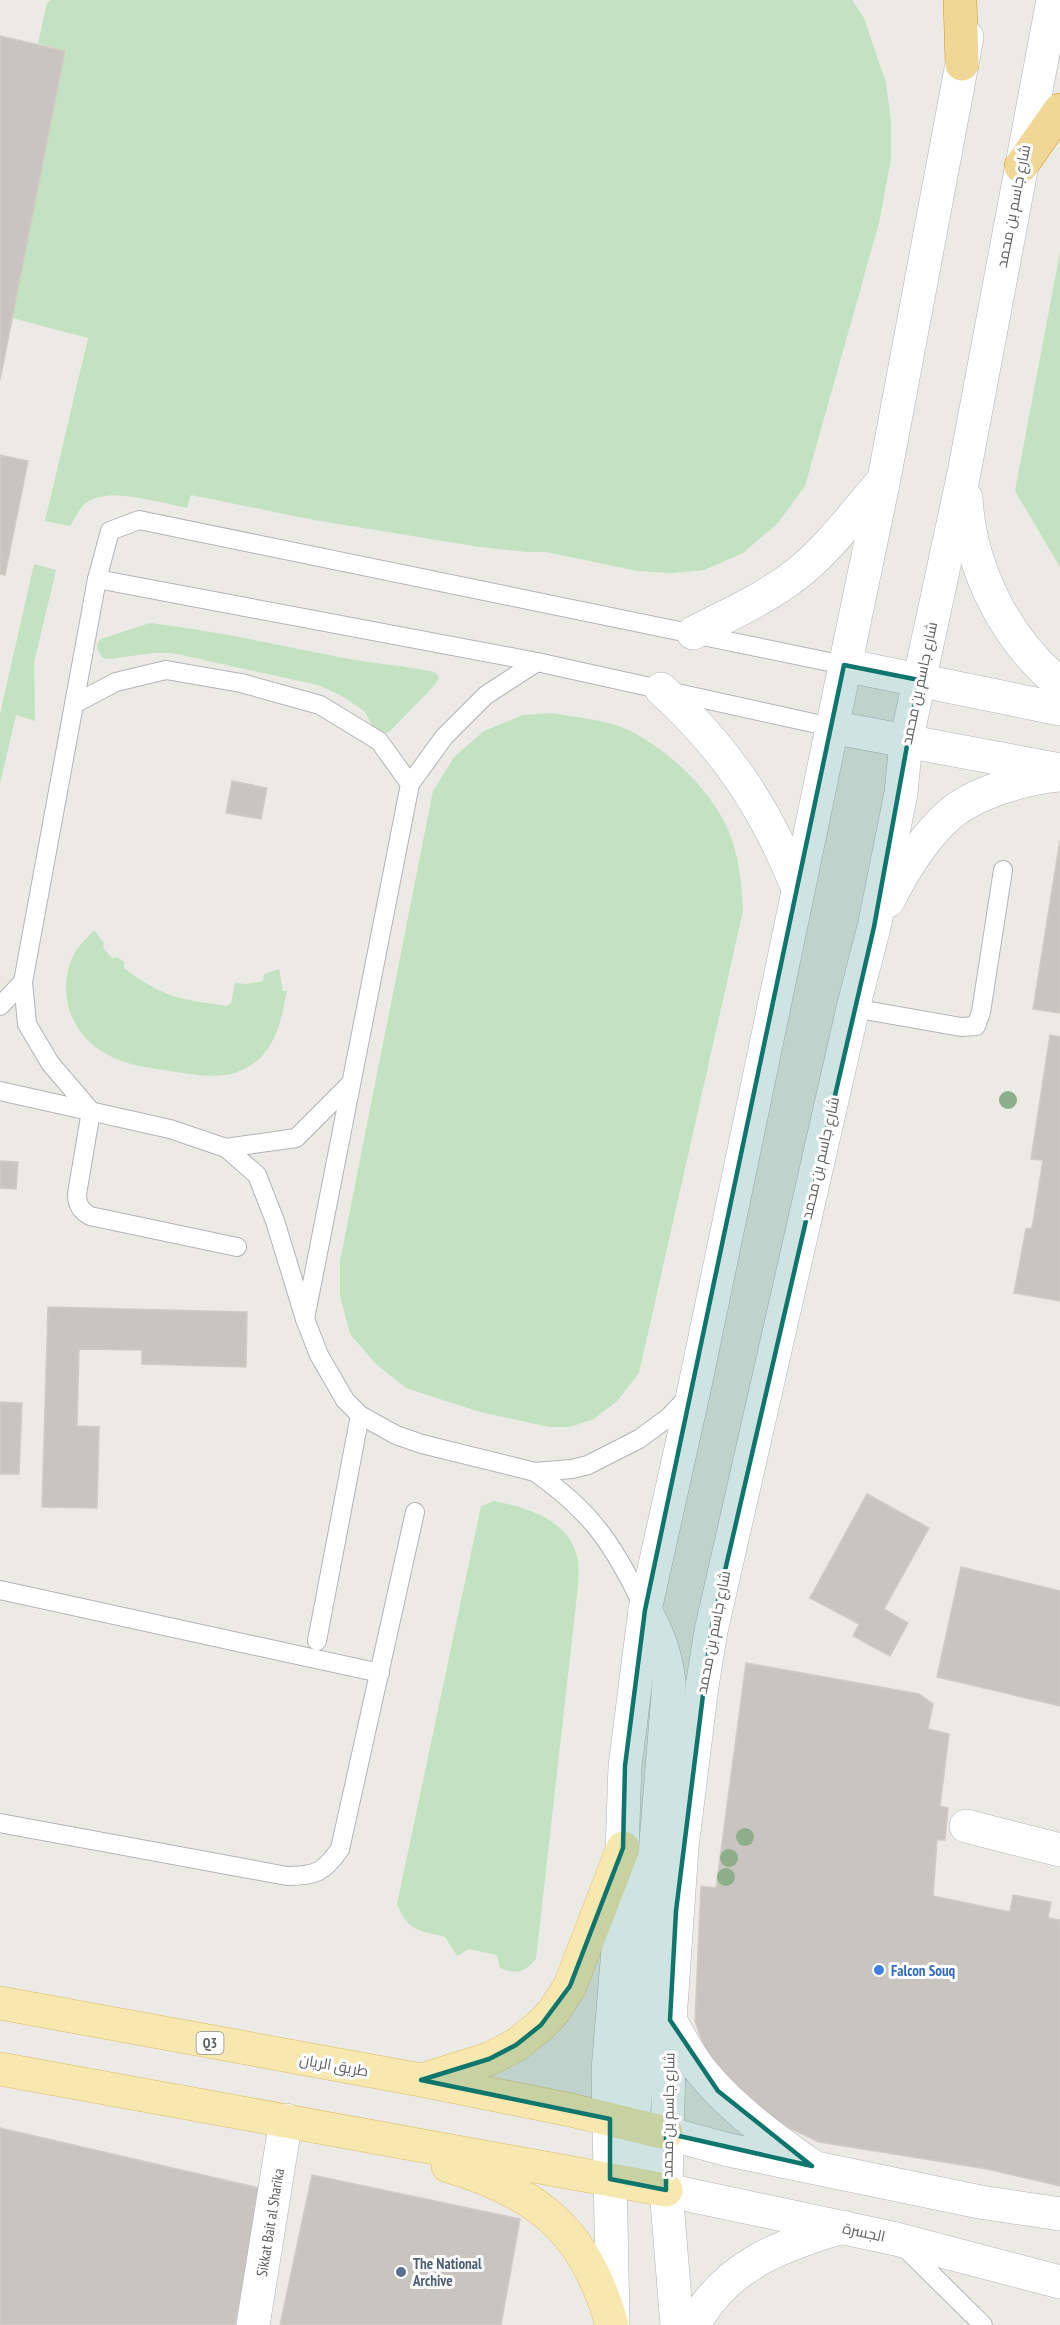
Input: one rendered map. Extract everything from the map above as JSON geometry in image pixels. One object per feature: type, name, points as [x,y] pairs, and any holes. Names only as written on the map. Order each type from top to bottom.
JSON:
[{"type":"highway","points":[[960,0],[962,64]]},
{"type":"highway","points":[[1021,166],[1060,110]]},
{"type":"main road","points":[[420,2080],[489,2059],[516,2045],[554,2011],[570,1986],[623,1848]]},
{"type":"main road","name":"طريق الريان","points":[[0,2003],[420,2080],[666,2133]]},
{"type":"main road","points":[[0,2069],[666,2190]]},
{"type":"main road","points":[[297,2122],[452,2167],[534,2203],[551,2215],[576,2243],[604,2296],[613,2325]]},
{"type":"street","points":[[666,2190],[651,2178],[640,2162],[634,2143],[621,2122],[608,2070],[619,1938],[625,1766],[645,1610],[694,1390],[884,479],[974,0]]},
{"type":"street","name":"شارع جاسم بن محمد","points":[[677,2325],[666,2190],[670,2020],[682,1847],[711,1631],[853,1008],[874,927],[900,795],[906,742],[964,473],[1053,0]]},
{"type":"street","points":[[964,473],[966,511],[974,547],[996,608],[1025,647],[1060,684]]},
{"type":"street","points":[[693,633],[760,598],[797,574],[819,554],[884,479]]},
{"type":"street","points":[[844,665],[1060,709]]},
{"type":"street","points":[[661,689],[706,733],[742,778],[783,851],[798,889]]},
{"type":"street","points":[[831,727],[1060,770]]},
{"type":"street","points":[[874,927],[919,849],[949,814],[1006,786],[1041,777],[1060,775]]},
{"type":"street","points":[[613,2325],[610,2180],[621,2122],[669,1682],[666,1658],[658,1634],[645,1610]]},
{"type":"street","points":[[966,1826],[1060,1850]]},
{"type":"street","points":[[670,2020],[700,2069],[718,2091],[756,2124],[812,2166]]},
{"type":"street","name":"Sikkat Bait al Sharika","points":[[253,2325],[297,2122]]},
{"type":"street","points":[[666,2133],[729,2150],[980,2202],[1060,2214]]},
{"type":"street","name":"الجسرة","points":[[666,2190],[896,2239],[1060,2282]]},
{"type":"street","points":[[694,2325],[710,2300],[724,2285],[759,2258],[799,2240],[843,2228]]},
{"type":"lane","points":[[91,1111],[50,1064],[27,1024],[22,982],[97,579],[110,531],[139,520],[844,665]]},
{"type":"lane","points":[[97,579],[537,662],[831,727]]},
{"type":"lane","points":[[305,1319],[410,784],[444,737],[486,695],[537,662]]},
{"type":"lane","points":[[74,704],[116,682],[166,670],[241,683],[320,705],[379,741],[410,784]]},
{"type":"lane","points":[[853,1008],[961,1027],[976,1026],[981,1012],[1003,870]]},
{"type":"lane","points":[[0,1006],[22,982]]},
{"type":"lane","points":[[226,1148],[296,1138],[350,1084]]},
{"type":"lane","points":[[0,1091],[170,1129],[226,1148],[257,1175],[276,1221],[305,1319],[320,1355],[345,1400],[377,1426],[422,1444],[535,1472],[572,1469],[588,1465],[639,1439],[669,1417],[694,1390]]},
{"type":"lane","points":[[91,1111],[77,1194],[79,1206],[84,1213],[237,1247]]},
{"type":"lane","points":[[317,1641],[360,1414]]},
{"type":"lane","points":[[535,1472],[568,1497],[603,1533],[621,1559],[645,1610]]},
{"type":"lane","points":[[0,1823],[288,1876],[309,1876],[327,1866],[340,1849],[415,1512]]},
{"type":"lane","points":[[0,1590],[380,1673]]},
{"type":"lane","points":[[896,2239],[983,2325]]},
{"type":"highlighted area","points":[[844,665],[919,680],[874,927],[711,1631],[676,1911],[670,2020],[718,2091],[812,2166],[666,2133],[666,2190],[610,2179],[610,2119],[421,2080],[489,2059],[516,2045],[541,2025],[570,1986],[623,1848],[625,1766],[645,1610]]},
{"type":"green space","points":[[51,0],[852,0],[864,18],[886,83],[891,121],[891,159],[879,223],[805,486],[777,524],[743,553],[704,570],[672,573],[637,571],[546,552],[480,547],[314,520],[191,495],[187,508],[135,497],[107,496],[86,503],[70,526],[45,521],[88,338],[12,318],[65,51],[38,43],[47,3]]},
{"type":"green space","points":[[1060,252],[1060,567],[1015,491]]},
{"type":"green space","points":[[34,564],[56,570],[34,663],[35,721],[16,715],[0,784],[0,714]]},
{"type":"green space","points":[[150,623],[225,634],[349,659],[435,672],[439,678],[389,732],[382,734],[373,727],[365,712],[344,697],[318,685],[172,653],[103,658],[97,646],[101,639]]},
{"type":"green space","points":[[552,713],[616,725],[652,743],[686,772],[702,789],[726,825],[737,860],[743,911],[639,1373],[617,1401],[594,1419],[570,1427],[549,1427],[480,1412],[406,1388],[376,1364],[350,1334],[340,1296],[340,1261],[433,791],[454,757],[484,731],[523,715]]},
{"type":"green space","points":[[94,930],[104,943],[103,948],[113,959],[117,957],[124,962],[124,968],[150,986],[184,999],[227,1006],[231,1003],[235,983],[247,984],[263,981],[264,974],[279,969],[283,991],[287,991],[278,1027],[266,1051],[250,1066],[239,1071],[206,1076],[130,1064],[96,1047],[85,1038],[71,1014],[66,987],[72,958]]},
{"type":"green space","points":[[494,1501],[534,1513],[558,1526],[574,1547],[578,1561],[578,1586],[536,1959],[528,1967],[516,1972],[500,1968],[497,1955],[469,1949],[457,1956],[445,1937],[421,1931],[410,1925],[397,1904],[481,1506]]},
{"type":"building","points":[[0,36],[65,51],[0,380]]},
{"type":"building","points":[[0,455],[28,461],[5,575],[0,574]]},
{"type":"building","points":[[232,781],[267,788],[261,819],[226,813]]},
{"type":"building","points":[[1060,840],[1060,1013],[1033,1009]]},
{"type":"building","points":[[1050,1035],[1060,1037],[1060,1301],[1014,1293],[1026,1229],[1032,1228],[1043,1160],[1031,1159]]},
{"type":"building","points":[[0,1161],[18,1162],[16,1189],[0,1188]]},
{"type":"building","points":[[48,1307],[247,1312],[246,1367],[142,1364],[142,1350],[79,1349],[77,1426],[99,1427],[97,1508],[42,1507]]},
{"type":"building","points":[[0,1402],[22,1403],[19,1474],[0,1474]]},
{"type":"building","points":[[867,1494],[929,1528],[884,1609],[908,1623],[890,1656],[853,1636],[859,1624],[810,1598]]},
{"type":"building","points":[[961,1567],[1060,1591],[1060,1706],[937,1677]]},
{"type":"building","name":"Falcon Souq","points":[[746,1663],[919,1694],[933,1704],[928,1729],[949,1734],[940,1806],[948,1808],[945,1840],[937,1840],[933,1896],[1010,1912],[1013,1895],[1051,1902],[1048,1918],[1060,1920],[1060,2186],[987,2169],[819,2142],[766,2117],[707,2056],[695,2021],[701,1886],[716,1888]]},
{"type":"building","points":[[0,2128],[263,2189],[235,2325],[0,2325]]},
{"type":"building","name":"The National Archive","points":[[312,2175],[520,2219],[501,2325],[280,2325]]},
{"type":"place","name":"Falcon Souq","points":[[879,1970]]},
{"type":"place","name":"The National Archive","points":[[401,2272]]}]
